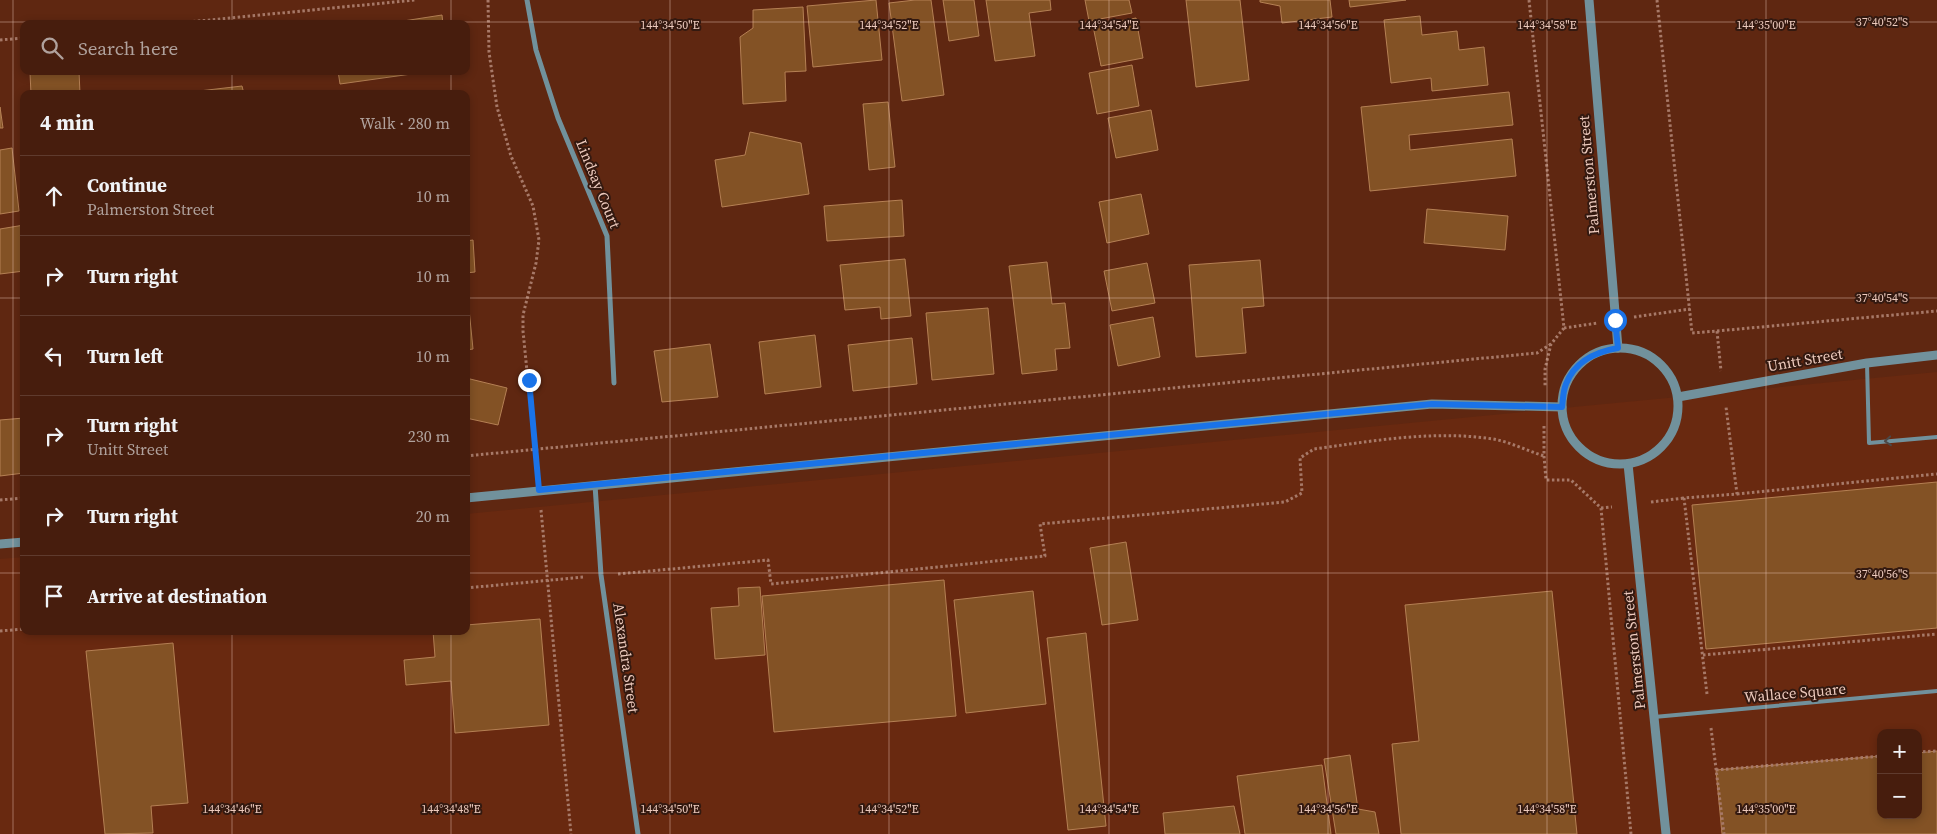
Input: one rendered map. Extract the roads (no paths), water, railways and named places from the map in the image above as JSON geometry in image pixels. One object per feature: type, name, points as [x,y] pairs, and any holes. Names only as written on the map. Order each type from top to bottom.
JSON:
[{"type":"street","name":"Lindsay Court","points":[[527,0],[536,50],[558,118],[607,236],[614,383]]},
{"type":"street","name":"Palmerston Street","points":[[1589,0],[1618,348]]},
{"type":"street","points":[[1618,348],[1633,349],[1652,356],[1664,367],[1674,381],[1678,397],[1678,419],[1665,444],[1648,458],[1628,464],[1606,462],[1587,454],[1572,438],[1564,421],[1562,407],[1566,384],[1578,366],[1600,351],[1618,348]]},
{"type":"street","name":"Unitt Street","points":[[1678,397],[1867,363],[1937,355]]},
{"type":"street","points":[[470,498],[1432,404],[1562,407]]},
{"type":"street","name":"Palmerston Street","points":[[1628,464],[1666,834]]},
{"type":"street","name":"Alexandra Street","points":[[595,485],[601,575],[638,834]]},
{"type":"street","points":[[0,544],[20,542]]},
{"type":"lane","points":[[1867,363],[1869,443],[1937,437]]},
{"type":"lane","name":"Wallace Square","points":[[1654,717],[1937,692]]}]
